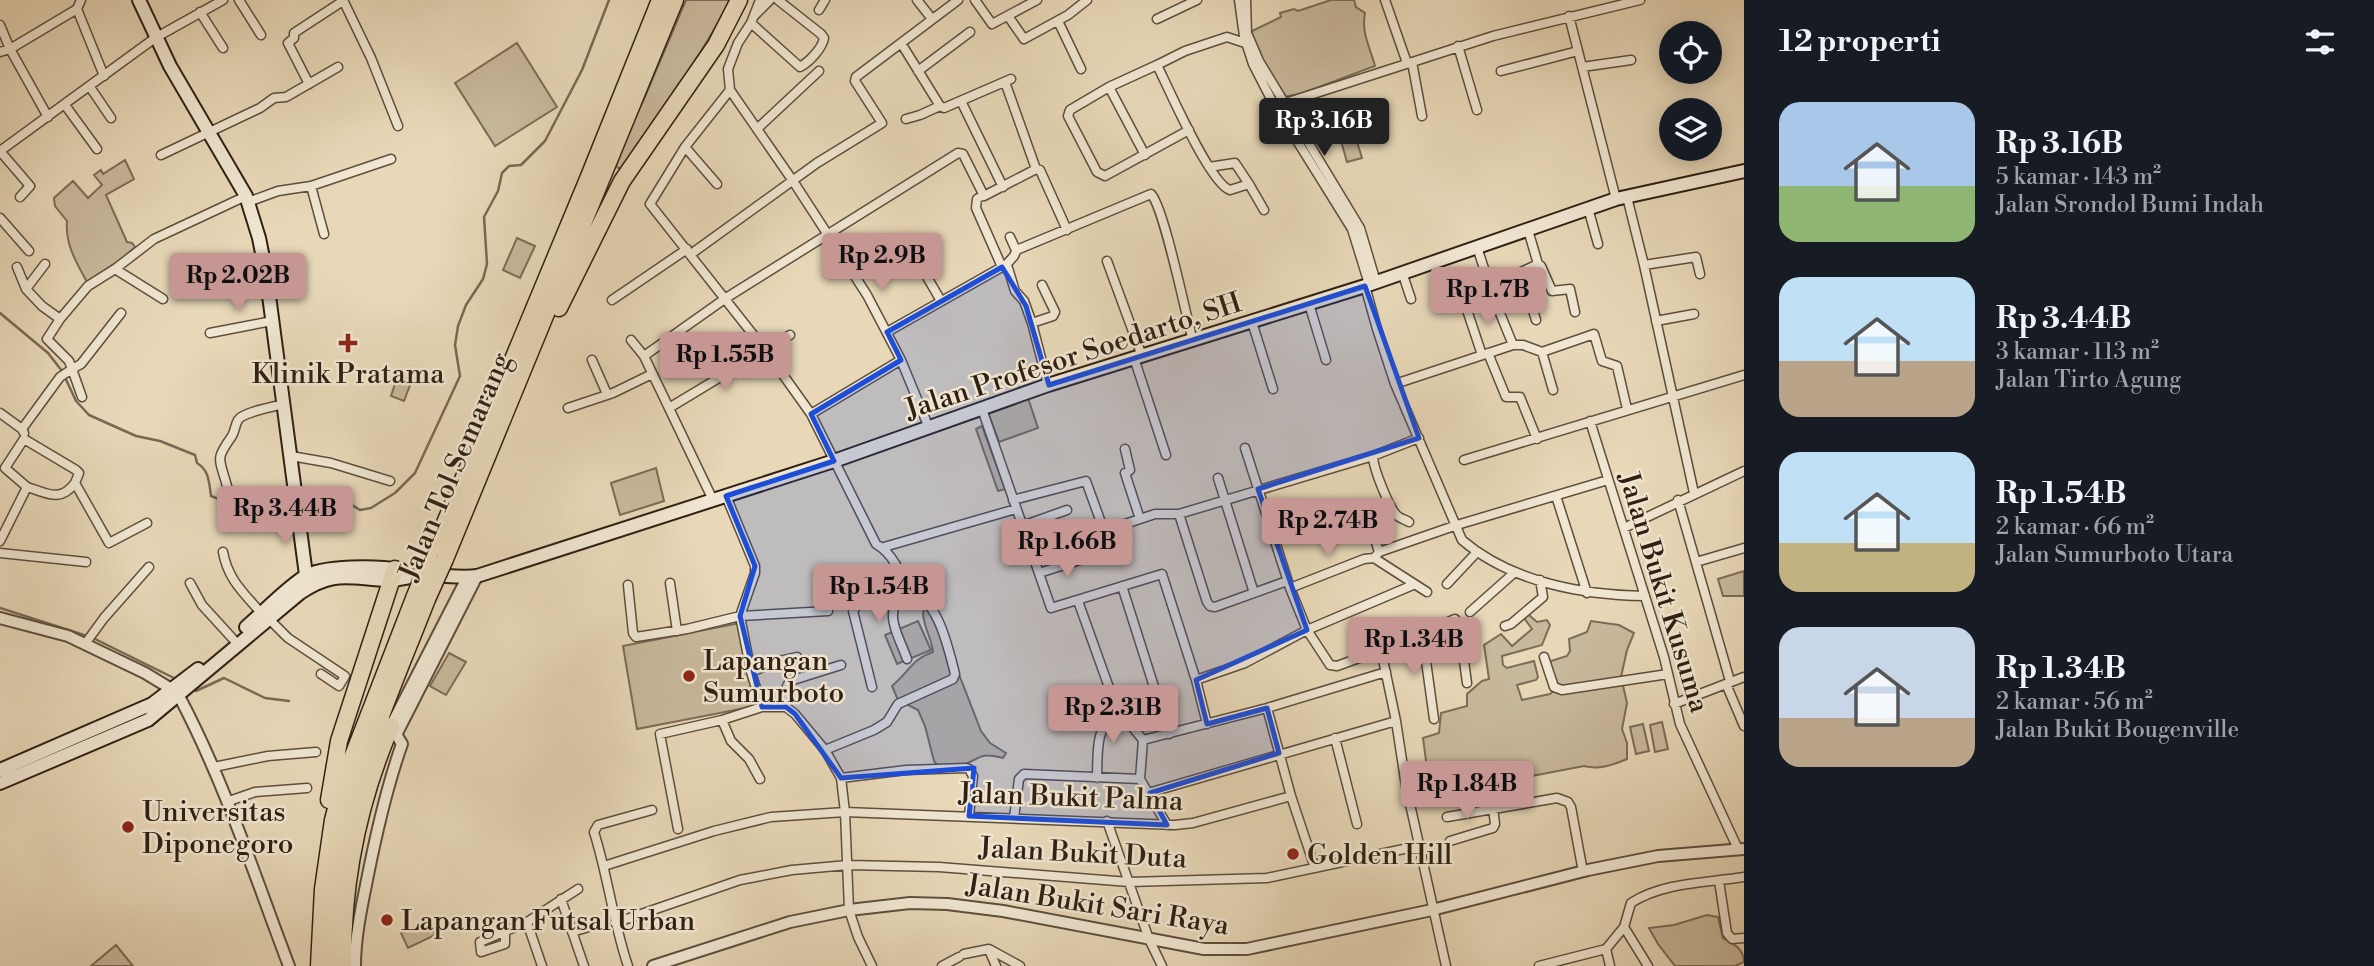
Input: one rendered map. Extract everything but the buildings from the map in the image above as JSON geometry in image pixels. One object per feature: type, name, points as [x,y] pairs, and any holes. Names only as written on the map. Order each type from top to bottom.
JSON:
[{"type":"highway","points":[[625,84],[650,0]]},
{"type":"highway","name":"Jalan Tol Semarang","points":[[319,966],[327,848],[344,779],[437,559],[660,0]]},
{"type":"highway","name":"Jalan Tol Semarang","points":[[437,559],[470,499],[675,0]]},
{"type":"highway","points":[[470,499],[605,213],[641,152],[716,45],[739,0]]},
{"type":"highway","points":[[327,848],[329,805],[340,741],[393,575]]},
{"type":"highway","name":"Jalan Tol Semarang","points":[[331,966],[337,869],[354,793],[421,598]]},
{"type":"highway","points":[[343,966],[344,904],[354,839],[372,774],[394,730]]},
{"type":"main road","points":[[139,0],[155,38],[247,199],[264,257],[306,575]]},
{"type":"main road","name":"Jalan Profesor Soedarto, SH","points":[[393,575],[472,577],[834,461],[1048,386],[1370,284],[1588,208],[1621,198],[1744,172]]},
{"type":"main road","points":[[183,687],[265,616],[306,575],[348,568],[393,575]]},
{"type":"main road","points":[[1,778],[148,720],[233,639],[307,588],[329,578],[393,575]]},
{"type":"street","points":[[20,197],[30,186],[0,151],[155,38],[223,0]]},
{"type":"street","points":[[239,0],[261,35]]},
{"type":"street","points":[[760,0],[728,69],[730,90],[758,128],[860,284],[901,360],[929,428]]},
{"type":"street","points":[[752,20],[770,0]]},
{"type":"street","points":[[752,20],[802,67],[824,43],[824,38],[778,0]]},
{"type":"street","points":[[819,10],[825,0]]},
{"type":"street","points":[[917,0],[932,19]]},
{"type":"street","points":[[612,300],[882,123],[855,79],[958,0]]},
{"type":"street","points":[[975,0],[992,24],[1037,0]]},
{"type":"street","points":[[1008,16],[1024,39],[1058,21],[1087,0]]},
{"type":"street","points":[[1172,0],[1177,9]]},
{"type":"street","points":[[1157,19],[1197,0]]},
{"type":"street","points":[[1239,0],[1245,43],[1349,217],[1368,268],[1377,329],[1395,384],[1457,525],[1459,536],[1476,552],[1516,572],[1540,580],[1587,593],[1645,596]]},
{"type":"street","points":[[1247,0],[1247,33],[1256,62]]},
{"type":"street","points":[[1385,0],[1409,63],[1422,116]]},
{"type":"street","points":[[1280,105],[1458,46],[1640,0]]},
{"type":"street","points":[[309,84],[288,43],[294,38],[294,33],[343,1],[371,58],[398,127]]},
{"type":"street","points":[[0,52],[10,49],[79,4],[104,76]]},
{"type":"street","points":[[200,12],[223,48]]},
{"type":"street","points":[[1569,16],[1621,198],[1644,265],[1694,493]]},
{"type":"street","points":[[1058,21],[1081,69]]},
{"type":"street","points":[[0,25],[10,49],[48,117]]},
{"type":"street","points":[[918,71],[970,32]]},
{"type":"street","points":[[1189,130],[1105,176],[1097,172],[1068,116],[1110,87],[1185,51],[1227,37],[1245,43]]},
{"type":"street","points":[[901,43],[940,106]]},
{"type":"street","points":[[1458,46],[1477,110]]},
{"type":"street","points":[[1501,71],[1578,51]]},
{"type":"street","points":[[1582,67],[1631,60]]},
{"type":"street","points":[[1157,65],[1209,167],[1224,188],[1230,190],[1249,184]]},
{"type":"street","points":[[161,155],[210,134],[274,98],[286,97],[338,67]]},
{"type":"street","points":[[758,128],[819,71]]},
{"type":"street","points":[[906,119],[920,116],[940,106],[944,108],[1008,81],[1036,169],[1041,172],[1067,230]]},
{"type":"street","points":[[90,87],[111,118]]},
{"type":"street","points":[[1110,87],[1145,155]]},
{"type":"street","points":[[730,90],[685,147],[650,204],[726,298],[811,414],[876,544],[884,547],[1016,509]]},
{"type":"street","points":[[961,101],[1003,187]]},
{"type":"street","points":[[65,105],[97,149]]},
{"type":"street","points":[[685,147],[717,184]]},
{"type":"street","points":[[644,356],[726,298],[958,153],[963,154],[983,195]]},
{"type":"street","points":[[82,397],[66,373],[69,361],[47,340],[60,319],[88,286],[154,239],[247,199],[278,191],[311,187],[391,159]]},
{"type":"street","points":[[1209,167],[1235,163],[1264,210]]},
{"type":"street","points":[[1036,169],[986,196],[983,195],[977,199],[976,208],[1003,267],[1008,268],[1015,291],[1024,301],[1048,386]]},
{"type":"street","points":[[311,187],[324,234]]},
{"type":"street","points":[[887,332],[1003,267],[1017,249],[1151,194],[1163,224],[1193,341]]},
{"type":"street","points":[[1588,208],[1598,244]]},
{"type":"street","points":[[0,218],[29,251]]},
{"type":"street","points":[[1528,230],[1538,264],[1552,291],[1570,289],[1575,312]]},
{"type":"street","points":[[1010,237],[1017,249]]},
{"type":"street","points":[[1477,247],[1513,345]]},
{"type":"street","points":[[1644,265],[1696,257],[1700,274]]},
{"type":"street","points":[[1107,261],[1166,455]]},
{"type":"street","points":[[26,289],[45,264]]},
{"type":"street","points":[[1536,320],[1521,272],[1538,264]]},
{"type":"street","points":[[920,265],[941,301]]},
{"type":"street","points":[[17,267],[26,289],[42,306],[60,319]]},
{"type":"street","points":[[115,269],[163,299]]},
{"type":"street","points":[[1402,272],[1411,299]]},
{"type":"street","points":[[1032,323],[1055,313],[1042,285]]},
{"type":"street","points":[[1309,304],[1326,360]]},
{"type":"street","points":[[1466,307],[1506,397],[1520,397],[1537,439]]},
{"type":"street","points":[[22,429],[66,373],[81,364],[121,313]]},
{"type":"street","points":[[1656,321],[1695,314]]},
{"type":"street","points":[[210,333],[272,321]]},
{"type":"street","points":[[1252,322],[1273,388]]},
{"type":"street","points":[[1395,384],[1513,345],[1523,345],[1542,352],[1594,334],[1602,361],[1617,366],[1627,410]]},
{"type":"street","points":[[669,408],[790,335]]},
{"type":"street","points":[[631,340],[644,356],[669,408],[755,566],[740,616],[751,672],[762,707]]},
{"type":"street","points":[[1542,352],[1553,390]]},
{"type":"street","points":[[592,360],[607,394]]},
{"type":"street","points":[[811,414],[901,360]]},
{"type":"street","points":[[568,408],[652,374]]},
{"type":"street","points":[[1464,460],[1744,375]]},
{"type":"street","points":[[227,486],[219,456],[238,421],[245,415],[284,404]]},
{"type":"street","points":[[982,409],[1052,609],[1160,573],[1196,680],[1207,723]]},
{"type":"street","points":[[0,413],[22,429],[24,439],[79,473],[75,484],[67,493],[59,496],[27,487],[2,466],[24,439]]},
{"type":"street","name":"Jalan Bukit Kusuma","points":[[1590,421],[1645,596],[1680,724],[1741,849]]},
{"type":"street","points":[[1013,500],[1086,481],[1104,530],[1155,514],[1179,514],[1373,456],[1419,438]]},
{"type":"street","points":[[1245,448],[1307,631],[1330,665],[1333,667],[1381,650],[1453,619],[1459,624],[1467,683]]},
{"type":"street","points":[[1125,449],[1130,470],[1125,473],[1140,519]]},
{"type":"street","points":[[290,456],[331,463],[390,481]]},
{"type":"street","points":[[1373,456],[1375,471],[1394,510],[1399,518],[1409,523]]},
{"type":"street","points":[[1624,528],[1678,500],[1744,471]]},
{"type":"street","points":[[1218,478],[1254,593]]},
{"type":"street","points":[[1179,514],[1207,602],[1215,607],[1377,555],[1457,525],[1608,480]]},
{"type":"street","points":[[75,484],[109,543],[147,523]]},
{"type":"street","points":[[0,538],[27,487]]},
{"type":"street","points":[[1556,496],[1587,593]]},
{"type":"street","points":[[1678,500],[1728,682],[1744,726]]},
{"type":"street","points":[[1365,508],[1377,555],[1413,585],[1427,592]]},
{"type":"street","points":[[1022,526],[1067,510]]},
{"type":"street","points":[[884,547],[901,575],[902,587],[891,614],[907,659]]},
{"type":"street","points":[[1696,562],[1744,548]]},
{"type":"street","points":[[223,552],[232,579],[265,616],[288,638],[345,675],[339,686],[321,674]]},
{"type":"street","points":[[1447,584],[1476,552]]},
{"type":"street","points":[[0,553],[86,562]]},
{"type":"street","points":[[1039,573],[1086,558]]},
{"type":"street","points":[[87,640],[149,567]]},
{"type":"street","points":[[1470,612],[1516,572]]},
{"type":"street","points":[[355,966],[362,906],[384,803],[402,744],[394,730],[472,577]]},
{"type":"street","points":[[1504,626],[1511,624],[1543,597],[1540,580]]},
{"type":"street","points":[[190,583],[202,605],[233,639]]},
{"type":"street","points":[[670,583],[677,631]]},
{"type":"street","points":[[628,585],[634,635],[677,631],[740,616],[828,611]]},
{"type":"street","points":[[1196,680],[1252,660],[1307,631],[1413,585]]},
{"type":"street","points":[[1122,586],[1169,734]]},
{"type":"street","points":[[825,750],[880,727],[887,722],[898,704],[953,679],[955,674],[942,626],[915,591],[902,587],[874,589],[864,595],[853,611],[872,687]]},
{"type":"street","points":[[1078,601],[1116,707],[1143,740],[1140,779],[1167,825]]},
{"type":"street","points":[[0,618],[87,640],[145,673],[183,687],[229,801],[289,966]]},
{"type":"street","points":[[1422,632],[1434,719]]},
{"type":"street","points":[[1381,650],[1418,846],[1446,966]]},
{"type":"street","points":[[751,672],[797,657]]},
{"type":"street","points":[[1544,657],[1554,687],[1562,690],[1668,674]]},
{"type":"street","points":[[786,707],[790,681],[841,665]]},
{"type":"street","points":[[1143,740],[1267,708],[1386,672]]},
{"type":"street","points":[[1674,704],[1744,677]]},
{"type":"street","points":[[678,829],[660,734],[722,720],[762,707],[786,707],[803,722],[825,750],[841,778],[849,910],[872,966]]},
{"type":"street","points":[[1097,778],[1099,736],[1104,722],[1116,707]]},
{"type":"street","points":[[1267,708],[1315,868]]},
{"type":"street","points":[[722,720],[731,741],[749,759],[761,779]]},
{"type":"street","points":[[1148,793],[1396,721]]},
{"type":"street","points":[[1335,738],[1357,824]]},
{"type":"street","points":[[214,767],[278,755],[316,752]]},
{"type":"street","points":[[841,778],[913,769],[970,769],[973,776],[969,816]]},
{"type":"street","points":[[1014,818],[1019,779],[1024,774],[1140,779]]},
{"type":"street","points":[[229,801],[255,792],[307,788]]},
{"type":"street","name":"Jalan Bukit Palma","points":[[604,866],[714,831],[771,817],[845,812],[1167,825],[1193,823],[1292,796]]},
{"type":"street","points":[[1447,817],[1557,798],[1568,802],[1583,872]]},
{"type":"street","points":[[1450,841],[1493,828],[1493,808]]},
{"type":"street","points":[[628,966],[594,832],[598,825],[652,810]]},
{"type":"street","points":[[1107,821],[1149,939],[1162,966]]},
{"type":"street","name":"Jalan Bukit Duta","points":[[615,923],[752,877],[792,870],[848,865],[987,870],[1129,882],[1267,878],[1418,846]]},
{"type":"street","name":"Jalan Bukit Sari Raya","points":[[653,966],[790,922],[849,910],[910,903],[947,904],[1065,921],[1204,949],[1247,949],[1432,910],[1658,856],[1741,849]]},
{"type":"street","points":[[1539,966],[1606,949],[1624,927],[1631,903],[1639,898],[1671,887],[1744,877]]},
{"type":"street","points":[[1719,881],[1727,933],[1732,940],[1744,938]]},
{"type":"street","points":[[505,933],[578,889]]},
{"type":"street","points":[[561,899],[584,966]]},
{"type":"street","points":[[527,922],[542,966]]},
{"type":"street","points":[[572,932],[592,926]]},
{"type":"street","points":[[1624,927],[1648,966]]},
{"type":"street","points":[[989,949],[996,966]]},
{"type":"street","points":[[942,966],[962,955],[989,949],[1020,966]]},
{"type":"street","points":[[1606,949],[1610,966]]},
{"type":"highlighted area","points":[[1002,267],[1026,306],[1049,385],[1365,286],[1419,438],[1258,489],[1307,630],[1196,680],[1207,724],[1267,708],[1279,753],[1150,793],[1167,825],[969,816],[974,768],[841,778],[795,714],[786,707],[762,707],[740,616],[755,566],[726,496],[834,461],[811,414],[901,360],[887,332]]},
{"type":"shaded area","points":[[686,0],[730,0],[683,80],[630,157],[618,168],[615,164],[619,151]]},
{"type":"shaded area","points":[[1331,0],[1354,0],[1356,7],[1365,13],[1365,34],[1375,66],[1300,94],[1284,97],[1277,89],[1250,36],[1252,31],[1281,17],[1280,13],[1294,9],[1298,11]]},
{"type":"shaded area","points":[[517,43],[557,107],[495,146],[455,83]]},
{"type":"shaded area","points":[[1353,129],[1362,158],[1347,162],[1339,134]]},
{"type":"shaded area","points":[[125,160],[134,179],[106,195],[127,242],[135,247],[87,282],[70,245],[67,221],[55,206],[54,198],[73,181],[88,198],[102,185],[94,175],[101,170],[103,174]]},
{"type":"shaded area","points":[[517,238],[535,246],[520,278],[503,270]]},
{"type":"shaded area","points":[[398,375],[412,380],[404,401],[391,396]]},
{"type":"shaded area","points":[[1028,398],[1038,428],[999,442],[988,412]]},
{"type":"shaded area","points":[[982,426],[1005,489],[998,491],[976,429]]},
{"type":"shaded area","points":[[656,468],[664,501],[620,515],[611,483]]},
{"type":"shaded area","points":[[1744,571],[1744,596],[1723,596],[1718,579]]},
{"type":"shaded area","points":[[927,602],[946,641],[981,731],[990,743],[1006,753],[1003,758],[985,756],[961,766],[939,767],[934,761],[918,710],[898,700],[892,686],[915,662],[933,652],[923,613]]},
{"type":"shaded area","points":[[1529,615],[1537,622],[1547,620],[1550,625],[1542,645],[1502,656],[1503,665],[1507,668],[1534,661],[1538,677],[1536,680],[1517,685],[1522,700],[1550,694],[1557,688],[1548,662],[1567,656],[1570,651],[1569,639],[1587,632],[1591,621],[1619,625],[1634,633],[1621,677],[1627,703],[1622,729],[1627,743],[1627,759],[1606,766],[1584,766],[1434,795],[1430,791],[1423,738],[1439,733],[1441,713],[1467,706],[1467,694],[1482,681],[1489,679],[1484,645],[1501,634],[1512,646],[1532,629],[1524,618]]},
{"type":"shaded area","points":[[918,621],[931,650],[897,664],[885,635]]},
{"type":"shaded area","name":"Lapangan Sumurboto","points":[[740,623],[756,706],[637,729],[623,646]]},
{"type":"shaded area","points":[[449,653],[466,662],[446,695],[430,686]]},
{"type":"shaded area","points":[[1662,722],[1668,749],[1655,752],[1650,725]]},
{"type":"shaded area","points":[[1643,724],[1649,751],[1636,754],[1630,727]]},
{"type":"shaded area","points":[[1707,915],[1718,917],[1723,938],[1740,950],[1744,962],[1735,966],[1675,966],[1649,928],[1674,925]]},
{"type":"shaded area","points":[[429,921],[435,935],[408,948],[401,933]]},
{"type":"shaded area","points":[[116,945],[133,966],[91,966]]},
{"type":"waterway","points":[[302,502],[312,491],[320,490],[331,492],[360,510],[371,508],[395,493],[415,473],[460,376],[455,345],[458,326],[466,305],[483,279],[487,264],[484,217],[498,191],[502,173],[509,166],[521,165],[545,141],[582,70],[609,0]]},
{"type":"waterway","points":[[0,313],[48,353],[62,371],[76,401],[89,415],[136,436],[160,441],[195,455],[197,463],[206,473],[211,496],[228,502],[258,503],[273,512],[292,511]]},
{"type":"waterway","points":[[0,608],[87,636]]},
{"type":"waterway","points":[[93,638],[178,680]]},
{"type":"waterway","points":[[194,688],[196,691],[224,678],[265,698],[289,701]]},
{"type":"place","name":"Klinik Pratama","points":[[348,343]]},
{"type":"place","name":"Lapangan Sumurboto","points":[[689,676]]},
{"type":"place","name":"Universitas Diponegoro","points":[[128,827]]},
{"type":"place","name":"Golden Hill","points":[[1293,854]]},
{"type":"place","name":"Lapangan Futsal Urban","points":[[387,920]]}]
